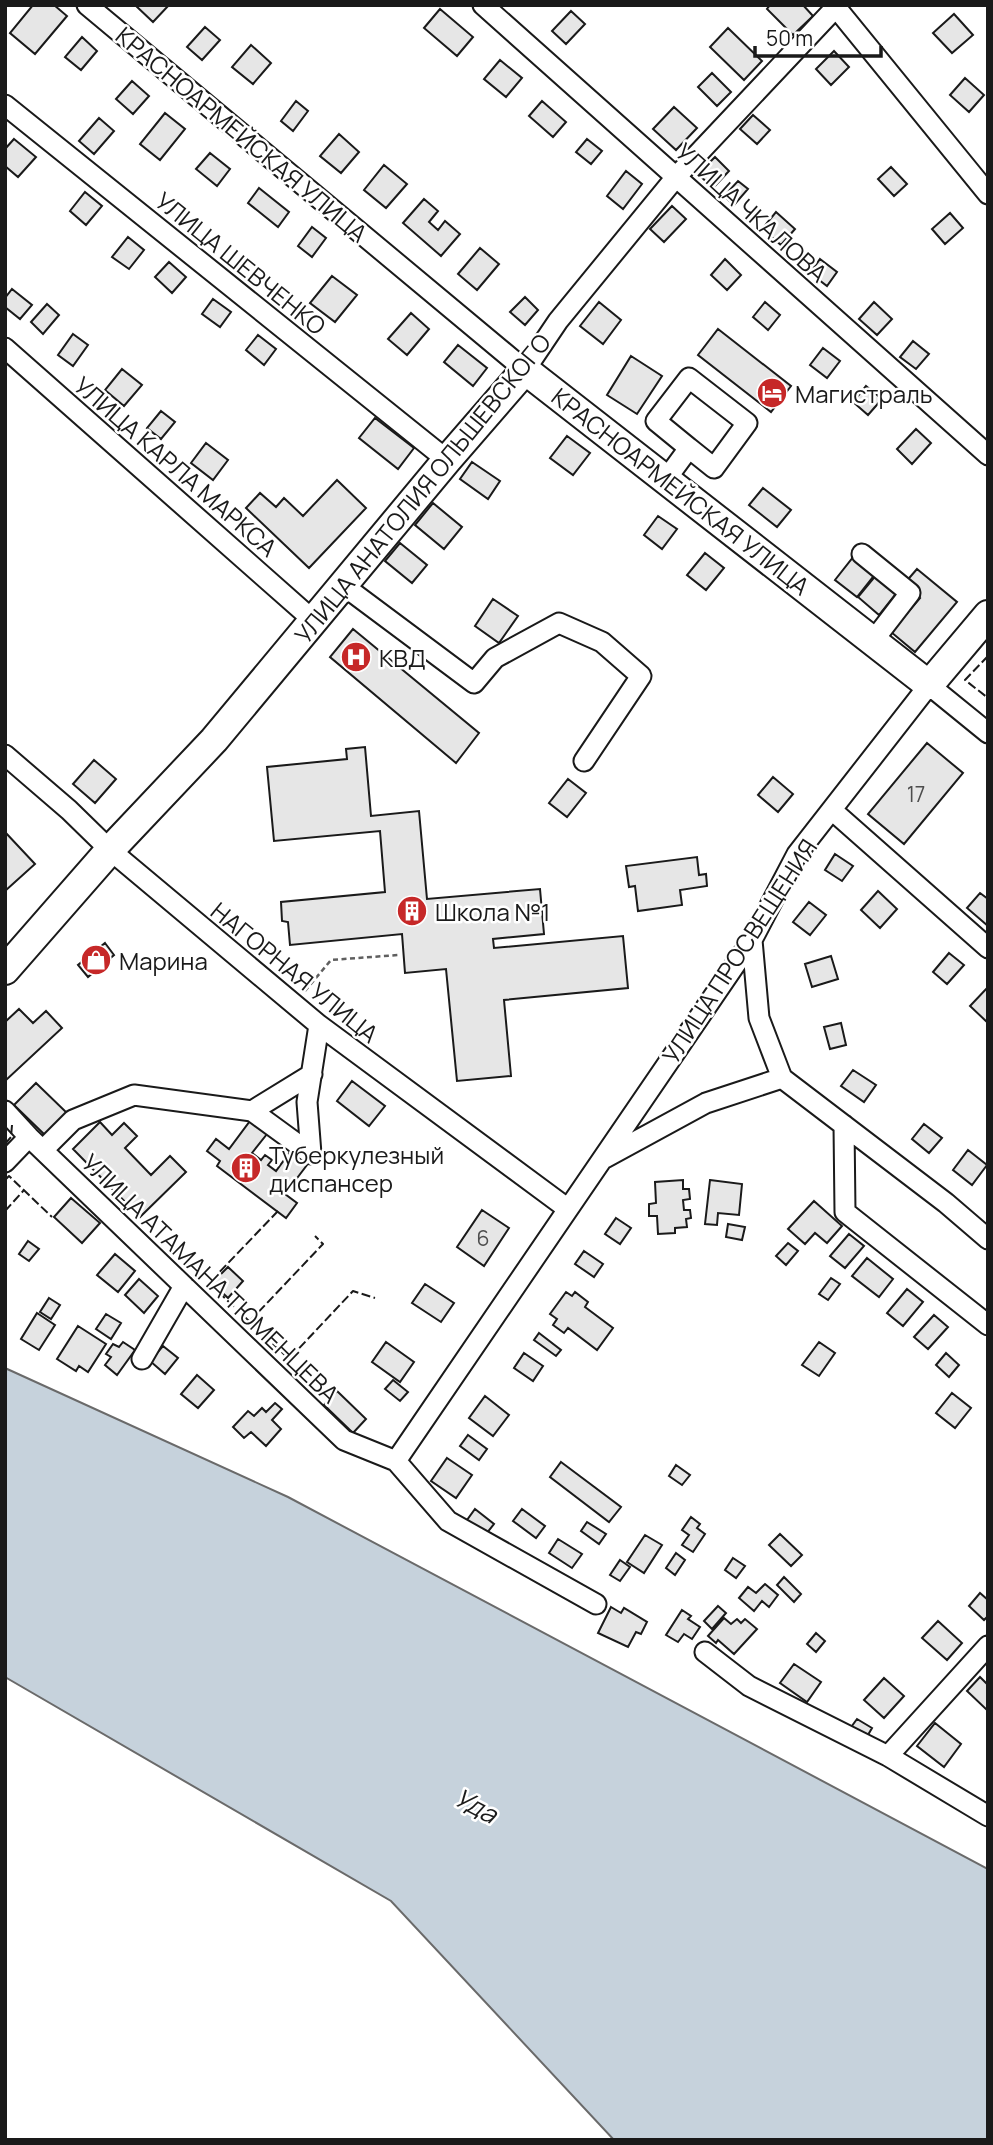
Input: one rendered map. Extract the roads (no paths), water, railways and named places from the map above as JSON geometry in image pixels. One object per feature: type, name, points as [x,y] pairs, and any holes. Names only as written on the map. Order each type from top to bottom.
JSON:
[{"type":"highway","name":"УЛИЦА АНАТОЛИЯ ОЛЬШЕВСКОГО","points":[[5,970],[110,850],[214,740],[525,370]]},
{"type":"highway","name":"КРАСНОАРМЕЙСКАЯ УЛИЦА","points":[[525,370],[667,478],[929,685]]},
{"type":"highway","name":"УЛИЦА ПРОСВЕЩЕНИЯ","points":[[929,685],[988,615]]},
{"type":"street","name":"КРАСНОАРМЕЙСКАЯ УЛИЦА","points":[[87,5],[525,370]]},
{"type":"street","name":"УЛИЦА ЧКАЛОВА","points":[[483,5],[988,454]]},
{"type":"street","name":"УЛИЦА АНАТОЛИЯ ОЛЬШЕВСКОГО","points":[[525,370],[558,321],[676,177],[836,6]]},
{"type":"street","points":[[836,6],[988,194]]},
{"type":"street","name":"УЛИЦА ШЕВЧЕНКО","points":[[5,105],[447,460]]},
{"type":"street","name":"УЛИЦА КАРЛА МАРКСА","points":[[5,348],[314,621]]},
{"type":"street","points":[[689,378],[747,423],[714,468],[689,448],[656,421],[689,378]]},
{"type":"street","points":[[667,478],[689,448]]},
{"type":"street","points":[[862,554],[911,593],[873,641]]},
{"type":"street","points":[[344,586],[474,683],[495,658],[559,623],[602,642],[641,676],[584,761]]},
{"type":"street","name":"КРАСНОАРМЕЙСКАЯ УЛИЦА","points":[[929,685],[988,733]]},
{"type":"street","name":"УЛИЦА ПРОСВЕЩЕНИЯ","points":[[396,1461],[752,940],[797,854],[929,685]]},
{"type":"street","name":"НАГОРНАЯ УЛИЦА","points":[[5,755],[69,810],[110,850],[319,1026],[568,1209]]},
{"type":"street","points":[[833,811],[988,947]]},
{"type":"street","points":[[752,940],[759,1018],[782,1078],[946,1203],[988,1240]]},
{"type":"street","points":[[5,1162],[73,1120],[134,1095],[252,1111],[311,1154],[307,1102],[319,1026]]},
{"type":"street","points":[[252,1111],[312,1074]]},
{"type":"street","name":"УЛИЦА ПРОСВЕЩЕНИЯ","points":[[601,1161],[706,1103],[782,1078]]},
{"type":"street","name":"УЛИЦА АТАМАНА ТЮМЕНЦЕВА","points":[[5,1111],[344,1440],[396,1461]]},
{"type":"street","points":[[844,1125],[845,1212],[988,1325]]},
{"type":"street","points":[[142,1359],[184,1286]]},
{"type":"street","points":[[396,1461],[449,1521],[596,1604]]},
{"type":"street","points":[[888,1756],[988,1646]]},
{"type":"street","points":[[705,1652],[749,1686],[888,1756],[988,1816]]},
{"type":"water","name":"Уда","points":[[5,1368],[288,1497],[988,1869],[988,2140],[614,2140],[391,1901],[5,1677]]},
{"type":"place","name":"Магистраль","points":[[772,393]]},
{"type":"place","name":"КВД","points":[[356,657]]},
{"type":"place","name":"Школа №1","points":[[412,911]]},
{"type":"place","name":"Марина","points":[[96,960]]},
{"type":"place","name":"Туберкулезный диспансер","points":[[246,1168]]}]
